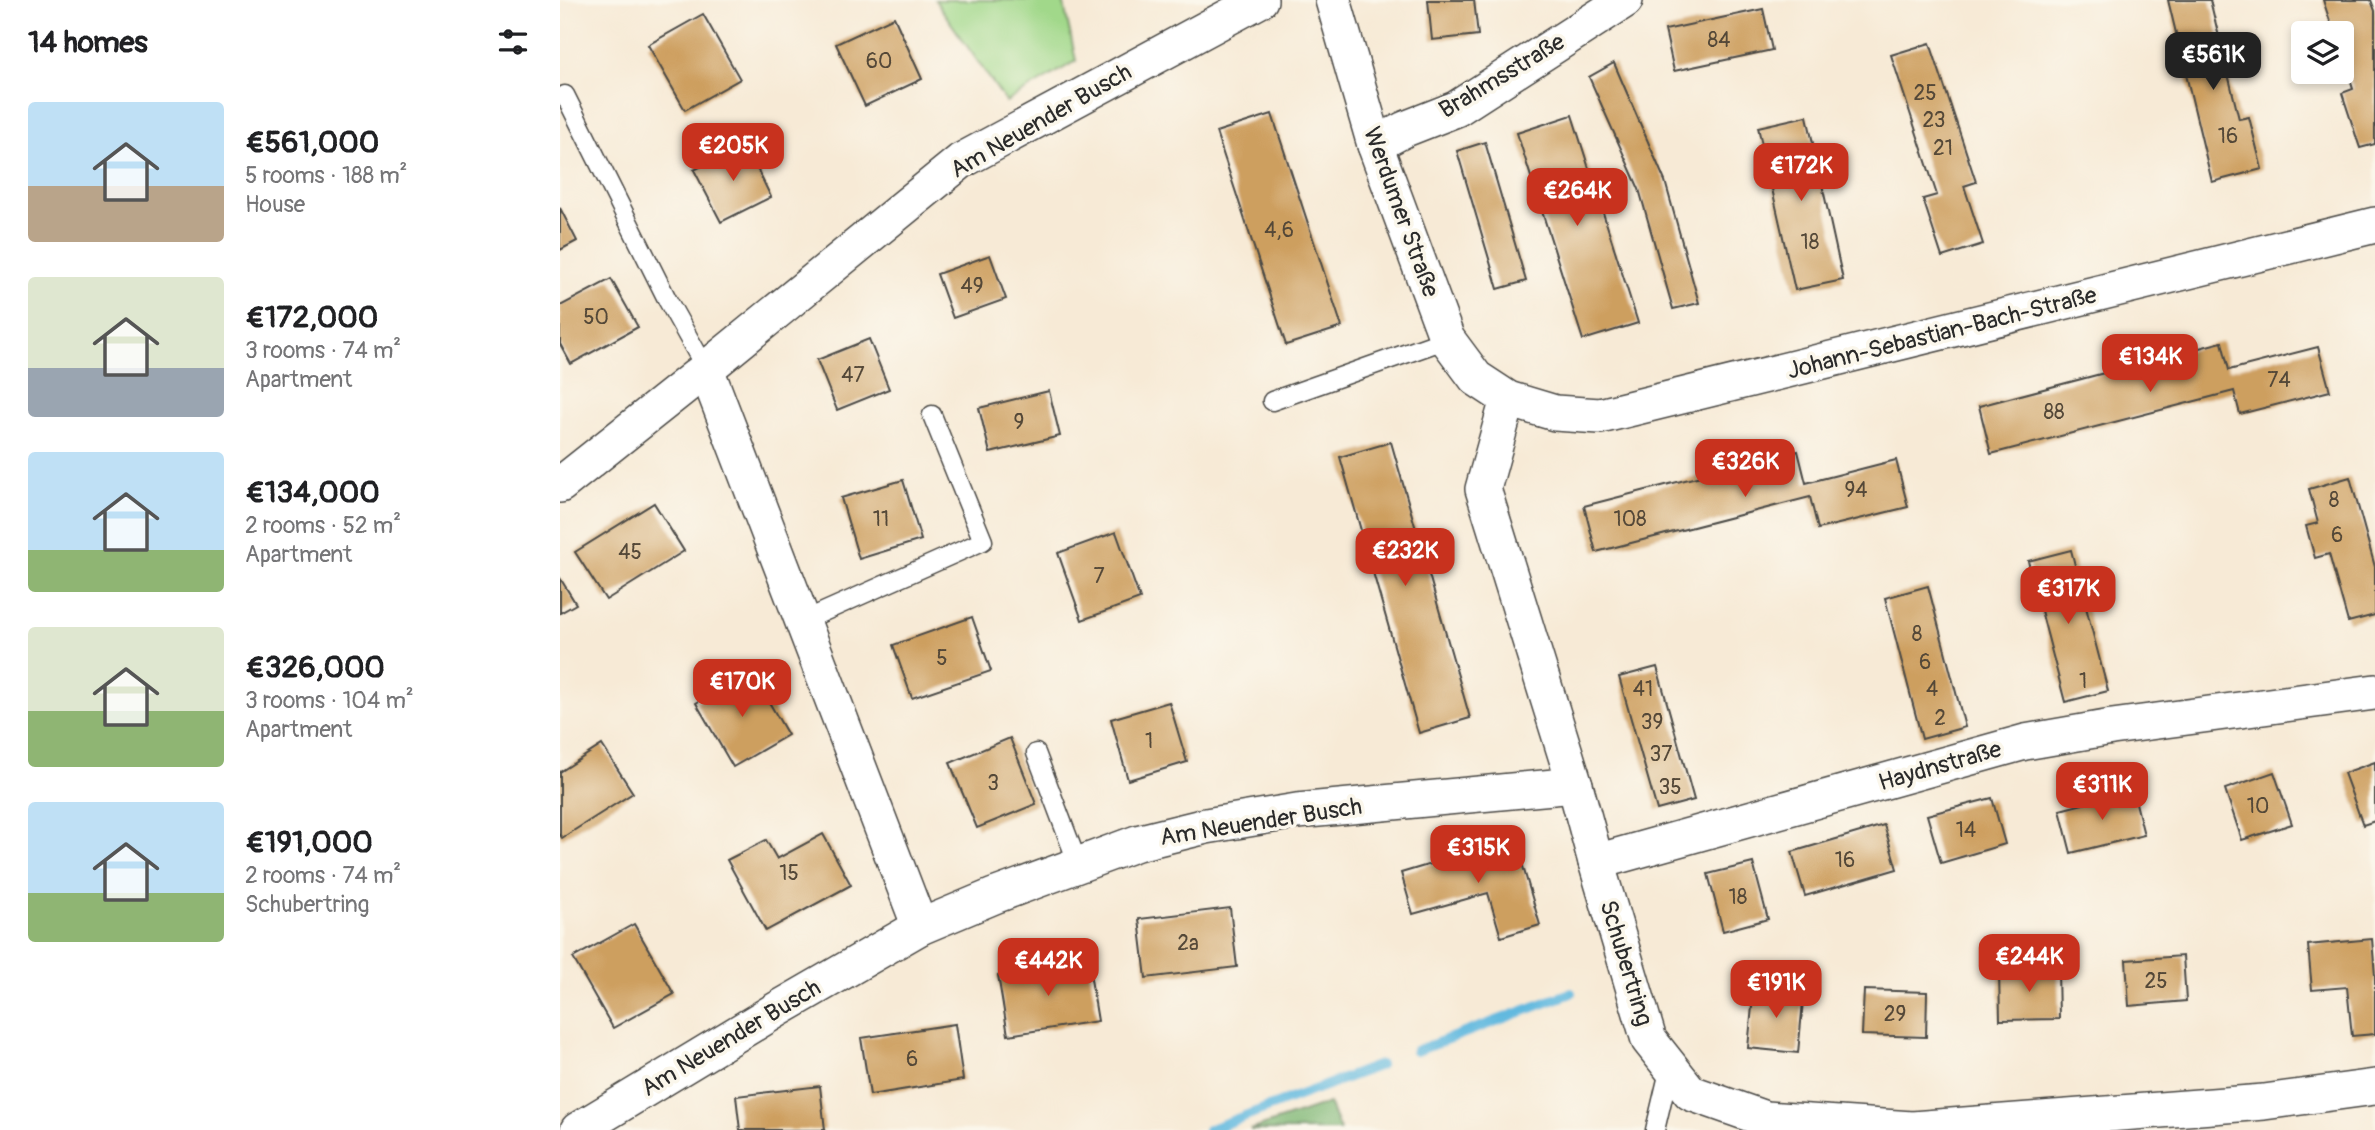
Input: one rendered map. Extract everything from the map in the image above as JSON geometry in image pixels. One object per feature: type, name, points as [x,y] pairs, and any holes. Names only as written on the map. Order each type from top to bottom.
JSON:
[{"type":"street","name":"Am Neuender Busch","points":[[560,485],[961,161],[1260,0]]},
{"type":"street","name":"Werdumer Straße","points":[[1333,0],[1375,145],[1447,339],[1476,378],[1508,399]]},
{"type":"street","name":"Brahmsstraße","points":[[1375,145],[1405,129],[1456,109],[1625,0]]},
{"type":"street","name":"Johann-Sebastian-Bach-Straße","points":[[1508,399],[1555,413],[1600,416],[2375,225]]},
{"type":"street","points":[[706,369],[920,927]]},
{"type":"street","name":"Schubertring","points":[[1508,399],[1483,488],[1575,785],[1595,862],[1649,1040],[1691,1093],[1765,1119],[1931,1129],[2169,1120],[2264,1101],[2375,1087]]},
{"type":"street","name":"Haydnstraße","points":[[1595,862],[2025,742],[2112,727],[2375,692]]},
{"type":"street","name":"Am Neuender Busch","points":[[578,1130],[920,927],[994,895],[1137,843],[1297,811],[1575,785]]},
{"type":"lane","points":[[565,95],[668,301],[706,369]]},
{"type":"lane","points":[[1272,401],[1447,339]]},
{"type":"lane","points":[[803,621],[983,541],[932,415]]},
{"type":"lane","points":[[1036,753],[1078,864]]},
{"type":"lane","points":[[1655,1130],[1670,1067]]},
{"type":"green space","points":[[935,0],[1063,0],[1076,61],[1006,102]]},
{"type":"green space","points":[[1329,1103],[1340,1130],[1250,1130]]},
{"type":"building","points":[[1428,0],[1474,0],[1478,35],[1432,40]]},
{"type":"building","points":[[2168,0],[2210,0],[2239,119],[2249,117],[2262,169],[2212,182]]},
{"type":"building","points":[[2323,0],[2371,0],[2375,11],[2375,144],[2360,148],[2342,93],[2353,89],[2351,84],[2354,84],[2354,21],[2330,21]]},
{"type":"building","points":[[1763,9],[1772,50],[1674,71],[1665,30]]},
{"type":"building","points":[[703,14],[740,79],[685,110],[648,45]]},
{"type":"building","points":[[894,17],[922,79],[865,106],[836,44]]},
{"type":"building","points":[[1930,43],[1976,182],[1964,186],[1983,244],[1942,257],[1923,199],[1937,195],[1891,55]]},
{"type":"building","points":[[1614,63],[1665,181],[1699,303],[1673,309],[1639,189],[1589,77]]},
{"type":"building","points":[[1272,114],[1342,327],[1286,345],[1216,132]]},
{"type":"building","points":[[1572,115],[1638,323],[1583,340],[1517,133]]},
{"type":"building","points":[[1807,116],[1843,280],[1795,290],[1758,127]]},
{"type":"building","points":[[1485,142],[1526,281],[1498,289],[1457,151]]},
{"type":"building","points":[[745,144],[771,197],[721,222],[694,170]]},
{"type":"building","points":[[560,208],[577,241],[560,250]]},
{"type":"building","points":[[990,255],[1006,299],[953,318],[937,274]]},
{"type":"building","points":[[611,279],[638,327],[571,364],[560,344],[560,306]]},
{"type":"building","points":[[869,339],[889,389],[837,410],[817,360]]},
{"type":"building","points":[[2222,342],[2229,370],[2318,347],[2330,391],[2240,414],[2234,391],[1991,454],[1979,406]]},
{"type":"building","points":[[1049,391],[1060,436],[990,453],[979,408]]},
{"type":"building","points":[[1391,442],[1470,718],[1419,733],[1340,457]]},
{"type":"building","points":[[1798,451],[1806,483],[1896,460],[1908,507],[1818,529],[1810,497],[1596,552],[1584,506]]},
{"type":"building","points":[[2350,477],[2375,567],[2375,615],[2348,622],[2329,554],[2315,558],[2306,526],[2318,523],[2309,489]]},
{"type":"building","points":[[903,480],[921,540],[859,559],[841,498]]},
{"type":"building","points":[[654,503],[684,551],[606,600],[575,552]]},
{"type":"building","points":[[1116,532],[1140,599],[1082,620],[1058,553]]},
{"type":"building","points":[[2071,550],[2108,691],[2065,702],[2028,561]]},
{"type":"building","points":[[560,578],[576,604],[560,613]]},
{"type":"building","points":[[1928,586],[1965,727],[1922,739],[1885,598]]},
{"type":"building","points":[[972,617],[991,671],[912,698],[893,645]]},
{"type":"building","points":[[1657,667],[1694,800],[1657,810],[1619,677]]},
{"type":"building","points":[[751,671],[788,735],[733,767],[696,703]]},
{"type":"building","points":[[1169,702],[1187,762],[1128,780],[1111,719]]},
{"type":"building","points":[[1010,738],[1036,804],[977,828],[950,763]]},
{"type":"building","points":[[602,745],[633,793],[562,838],[560,772]]},
{"type":"building","points":[[2375,762],[2375,821],[2363,825],[2344,773]]},
{"type":"building","points":[[2274,772],[2292,824],[2242,840],[2225,789]]},
{"type":"building","points":[[2133,791],[2144,835],[2071,853],[2060,810]]},
{"type":"building","points":[[1992,798],[2005,844],[1941,863],[1927,815]]},
{"type":"building","points":[[1884,825],[1897,869],[1805,896],[1792,852]]},
{"type":"building","points":[[823,834],[851,885],[766,931],[727,860],[766,840],[777,859]]},
{"type":"building","points":[[1515,839],[1540,925],[1501,937],[1488,893],[1413,914],[1401,873]]},
{"type":"building","points":[[1753,863],[1768,919],[1723,931],[1708,874]]},
{"type":"building","points":[[1230,908],[1237,967],[1146,978],[1139,919]]},
{"type":"building","points":[[634,924],[674,994],[613,1028],[573,958]]},
{"type":"building","points":[[2372,939],[2375,1034],[2352,1036],[2347,987],[2312,990],[2308,945]]},
{"type":"building","points":[[2183,956],[2186,1001],[2129,1006],[2126,960]]},
{"type":"building","points":[[1088,961],[1098,1021],[1008,1035],[998,975]]},
{"type":"building","points":[[2058,969],[2059,1019],[2000,1020],[1999,970]]},
{"type":"building","points":[[1754,986],[1804,991],[1798,1053],[1748,1048]]},
{"type":"building","points":[[1864,990],[1927,992],[1926,1037],[1862,1035]]},
{"type":"building","points":[[955,1024],[963,1080],[870,1095],[861,1038]]},
{"type":"building","points":[[820,1086],[825,1130],[740,1130],[736,1096]]},
{"type":"waterway","points":[[1416,1051],[1571,993]]},
{"type":"waterway","points":[[1208,1130],[1380,1065]]}]
